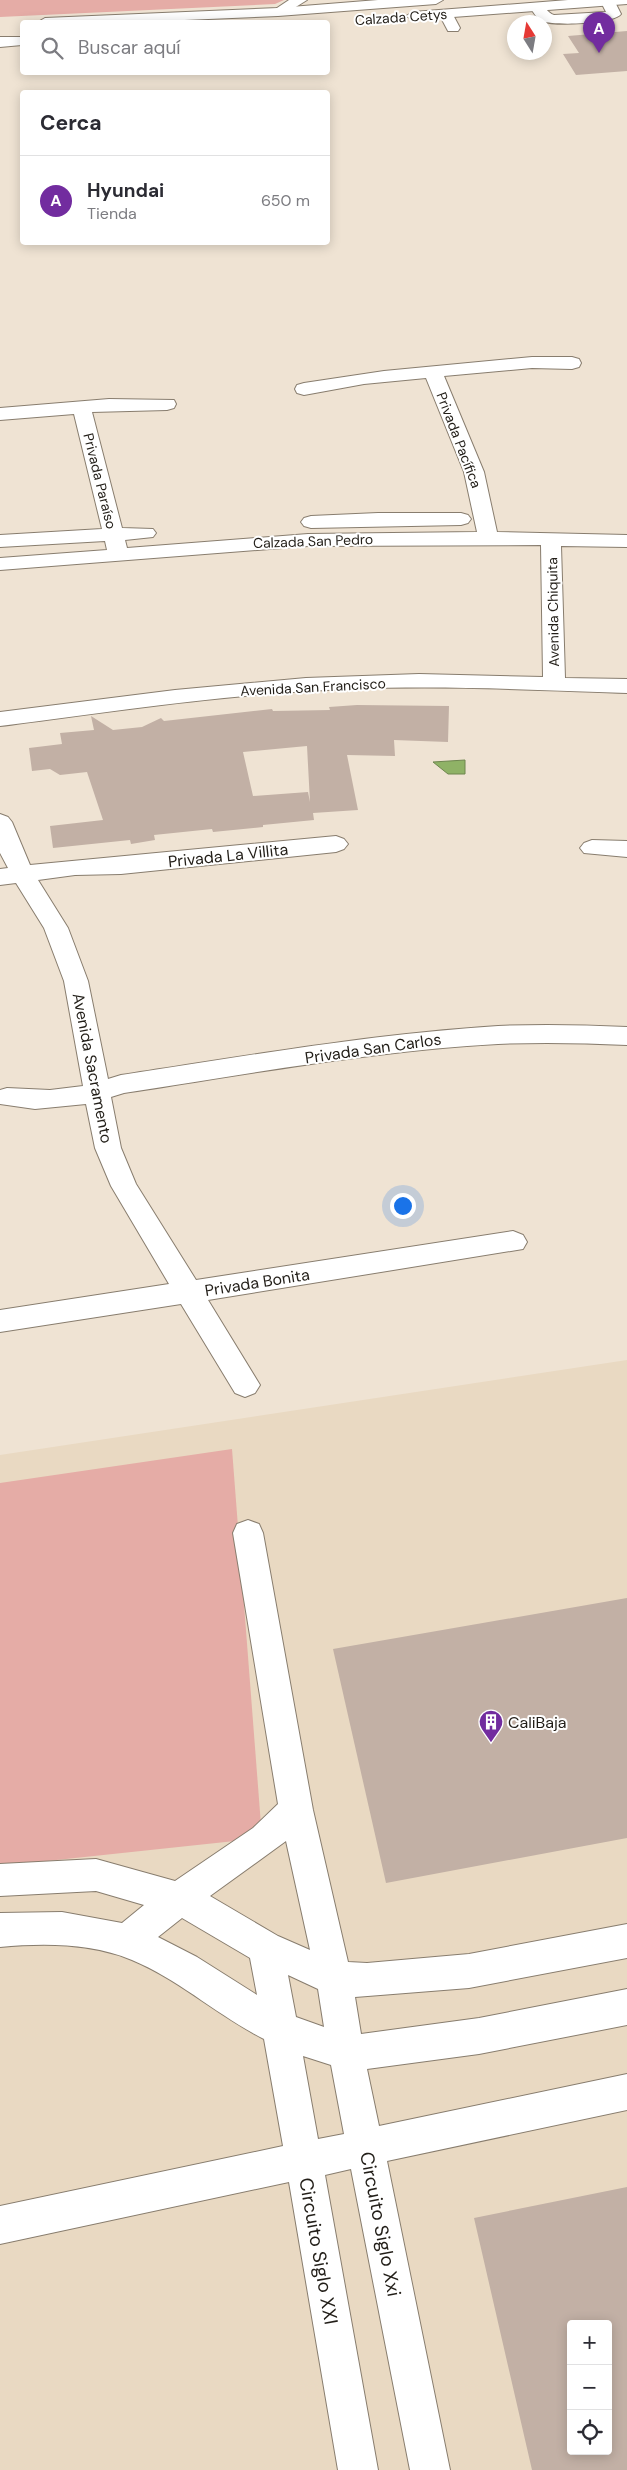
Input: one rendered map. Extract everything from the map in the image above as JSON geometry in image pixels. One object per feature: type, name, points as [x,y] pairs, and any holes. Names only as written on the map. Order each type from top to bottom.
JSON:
[{"type":"street","points":[[278,12],[300,0]]},
{"type":"street","name":"Calzada Cetys","points":[[92,20],[278,12],[436,0]]},
{"type":"street","points":[[330,21],[355,15],[425,7],[448,7],[497,0]]},
{"type":"street","name":"Calzada Cetys","points":[[448,7],[537,7],[545,17],[553,20],[614,15],[614,11],[621,3]]},
{"type":"street","points":[[448,7],[453,28]]},
{"type":"street","points":[[0,42],[20,41]]},
{"type":"street","name":"Privada Pacífica","points":[[304,389],[354,380],[433,372],[547,362],[572,363]]},
{"type":"street","name":"Privada Pacífica","points":[[433,372],[474,472],[486,528]]},
{"type":"street","points":[[0,414],[167,404]]},
{"type":"street","name":"Privada Paraíso","points":[[82,408],[116,545]]},
{"type":"street","name":"Calzada San Pedro","points":[[271,524],[378,519],[486,528],[551,540],[627,541]]},
{"type":"street","name":"Calzada San Pedro","points":[[0,541],[116,545],[308,540],[486,528],[627,523]]},
{"type":"street","name":"Calzada San Pedro","points":[[0,564],[116,545],[164,531]]},
{"type":"street","name":"Avenida Chiquita","points":[[551,540],[554,684]]},
{"type":"street","name":"Avenida San Francisco","points":[[0,719],[265,688],[332,684],[430,682],[627,686]]},
{"type":"street","name":"Avenida Sacramento","points":[[0,822],[12,854],[18,879],[56,928],[76,981],[108,1148],[124,1186],[245,1385]]},
{"type":"street","name":"Privada La Villita","points":[[0,890],[18,879],[95,877],[121,866],[336,844]]},
{"type":"street","points":[[592,848],[627,849]]},
{"type":"street","name":"Privada San Carlos","points":[[3,1097],[30,1101],[95,1085],[120,1084],[427,1040],[503,1034],[582,1032],[627,1036]]},
{"type":"street","name":"Privada Bonita","points":[[0,1321],[513,1242]]},
{"type":"street","name":"Circuito Siglo Xxi","points":[[248,1533],[296,1810],[334,1978],[346,2052],[430,2470]]},
{"type":"street","points":[[126,1940],[178,1898],[250,1851],[296,1810]]},
{"type":"street","points":[[0,1880],[96,1875],[178,1898],[224,1922],[266,1948],[334,1978],[367,1980],[469,1971],[627,1941]]},
{"type":"street","points":[[0,1930],[27,1926],[76,1929],[126,1940],[161,1956],[282,2031],[346,2052],[435,2044],[627,2007]]},
{"type":"street","name":"Circuito Siglo XXI","points":[[266,1948],[282,2031],[302,2161],[358,2470]]},
{"type":"street","points":[[0,2225],[627,2092]]},
{"type":"shaded area","points":[[0,0],[284,0],[275,4],[0,17]]},
{"type":"shaded area","points":[[465,760],[465,774],[448,774],[433,762]]},
{"type":"shaded area","points":[[627,1360],[627,2470],[0,2470],[0,1455]]},
{"type":"shaded area","points":[[232,1449],[262,1838],[0,1866],[0,1483]]},
{"type":"building","points":[[627,31],[627,71],[576,75],[563,54],[579,53],[568,36]]},
{"type":"building","points":[[357,705],[449,706],[448,742],[394,740],[395,756],[347,755],[358,810],[313,813],[314,820],[263,825],[263,827],[213,832],[212,829],[154,835],[155,840],[131,844],[130,840],[53,848],[50,826],[103,820],[87,772],[60,775],[50,769],[32,771],[29,748],[62,744],[60,733],[94,730],[91,716],[113,730],[142,727],[161,718],[164,721],[272,709],[273,711],[330,710],[329,707]],"holes":[[[307,746],[310,802],[308,792],[253,796],[243,752]]]},
{"type":"building","name":"CaliBaja","points":[[627,1598],[627,1838],[386,1883],[333,1649]]},
{"type":"building","points":[[627,2187],[627,2470],[532,2470],[474,2218]]},
{"type":"place","name":"Hyundai","points":[[599,53]]},
{"type":"place","name":"CaliBaja","points":[[491,1743]]}]
